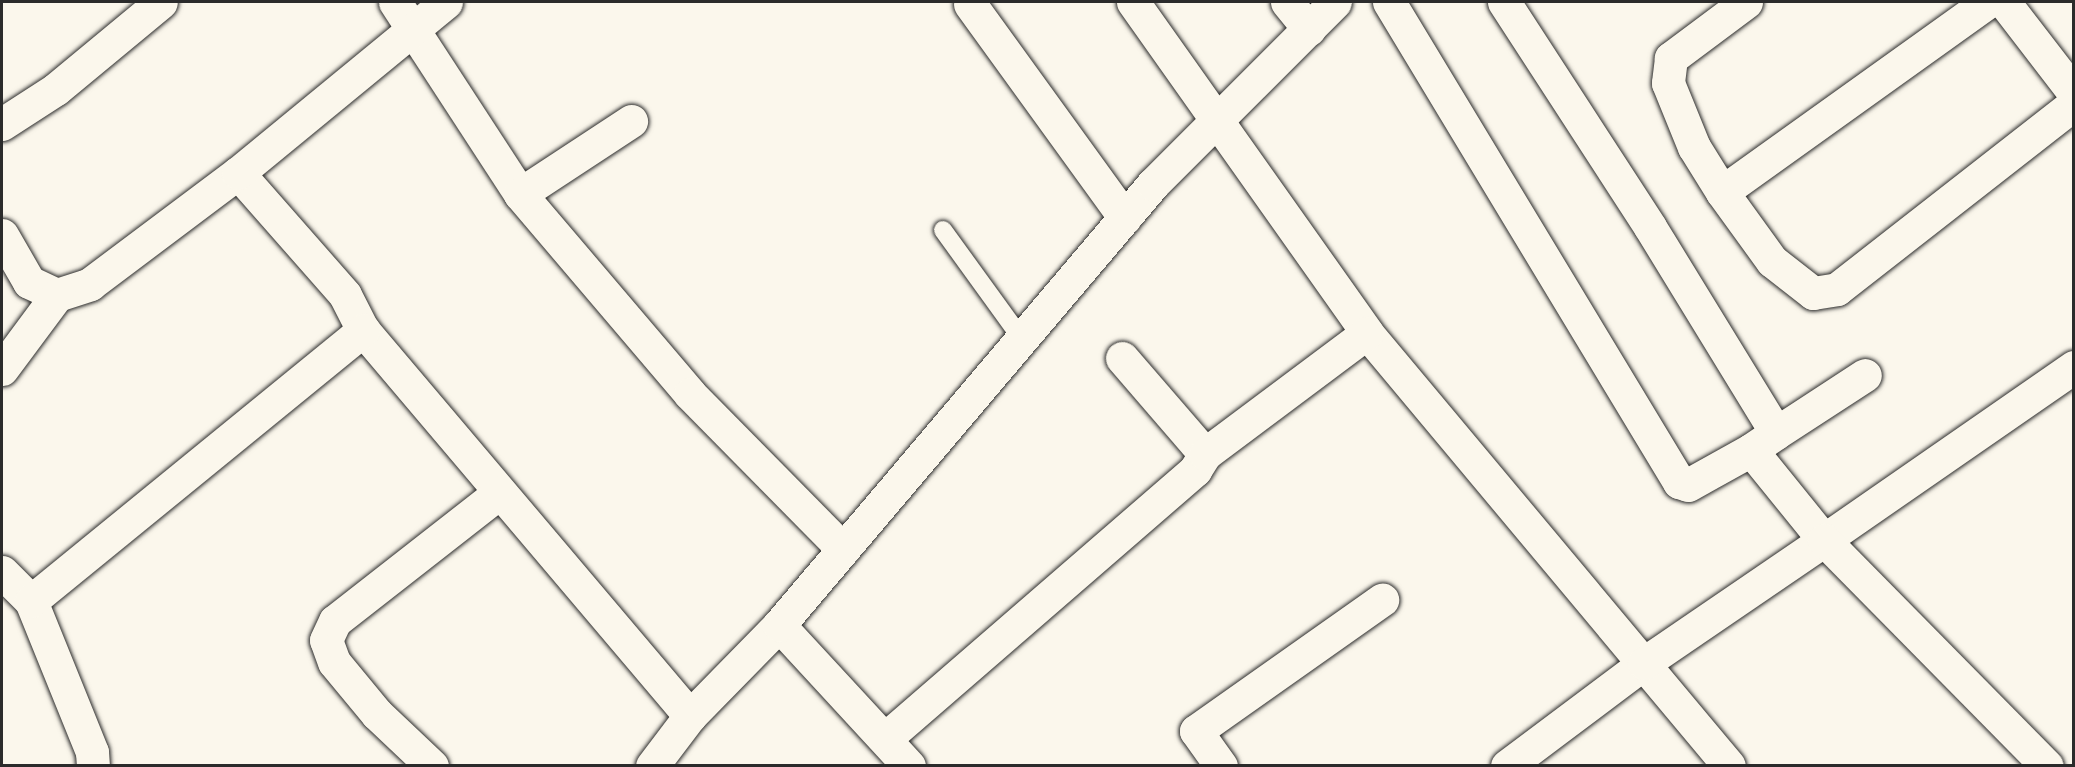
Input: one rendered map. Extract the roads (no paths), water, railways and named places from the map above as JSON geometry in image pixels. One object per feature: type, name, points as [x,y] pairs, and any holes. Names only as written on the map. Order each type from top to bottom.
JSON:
[{"type":"street","points":[[2,124],[56,89],[161,2]]},
{"type":"street","points":[[2,369],[57,295],[90,284],[238,172],[404,14],[446,2]]},
{"type":"street","points":[[1133,2],[1367,333],[1729,765]]},
{"type":"street","points":[[1287,2],[1309,29]]},
{"type":"street","points":[[652,765],[690,716],[778,625],[1125,218],[1217,118],[1335,2]]},
{"type":"street","points":[[1389,2],[1679,482],[1688,485],[1763,442],[1865,375]]},
{"type":"street","points":[[1504,2],[1763,442],[1824,540],[2047,765]]},
{"type":"street","points":[[1746,2],[1671,58],[1668,83],[1694,147],[1722,192],[1772,261],[1813,293],[1837,289],[2073,104]]},
{"type":"street","points":[[1722,192],[1987,2]]},
{"type":"street","points":[[2004,2],[2073,93]]},
{"type":"street","points":[[970,4],[1125,218]]},
{"type":"street","points":[[404,14],[520,195],[690,394],[843,549]]},
{"type":"street","points":[[520,195],[631,121]]},
{"type":"street","points":[[238,172],[345,295],[363,330],[690,716]]},
{"type":"street","points":[[2,235],[28,282],[57,295]]},
{"type":"street","points":[[31,601],[363,330]]},
{"type":"street","points":[[887,737],[1195,470],[1205,454],[1367,333]]},
{"type":"street","points":[[1122,358],[1205,454]]},
{"type":"street","points":[[1508,765],[1644,663],[2073,367]]},
{"type":"street","points":[[432,765],[377,714],[334,662],[326,640],[335,621],[500,492]]},
{"type":"street","points":[[2,572],[31,601],[92,752],[93,765]]},
{"type":"street","points":[[1221,765],[1196,731],[1382,600]]},
{"type":"street","points":[[778,625],[887,737],[909,765]]},
{"type":"lane","points":[[943,230],[1022,339]]}]
